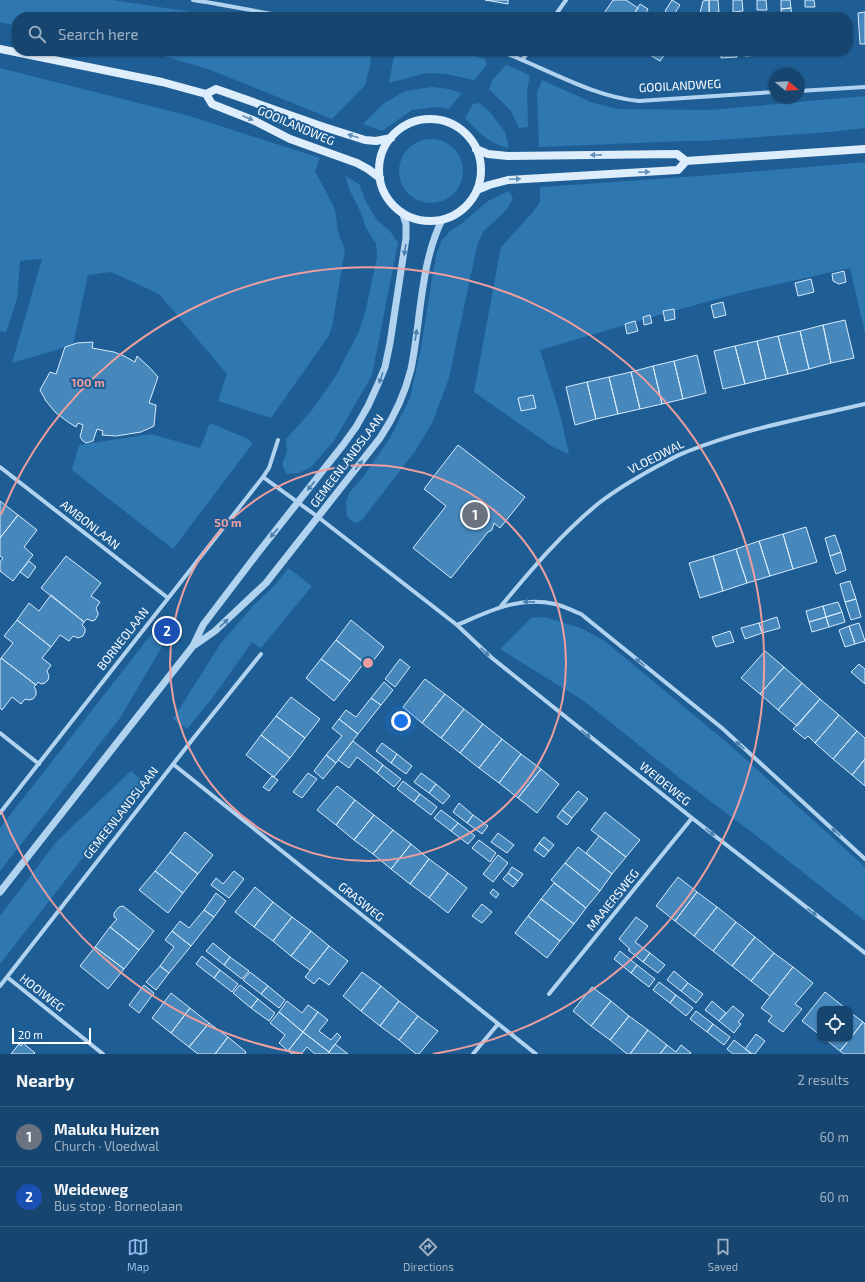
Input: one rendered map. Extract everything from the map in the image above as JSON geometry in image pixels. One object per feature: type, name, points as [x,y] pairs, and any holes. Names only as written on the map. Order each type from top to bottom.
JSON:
[{"type":"main road","name":"GOOILANDWEG","points":[[0,49],[12,51]]},
{"type":"main road","name":"GOOILANDWEG","points":[[34,56],[162,82],[206,94],[216,89],[365,140],[376,141],[391,138]]},
{"type":"main road","name":"GOOILANDWEG","points":[[206,94],[212,104],[255,121],[290,139],[357,163],[380,178]]},
{"type":"main road","points":[[428,120],[439,120],[449,123],[458,127],[472,140],[476,149],[481,169],[480,183],[473,198],[460,212],[451,217],[442,220],[428,221],[414,218],[402,212],[390,200],[382,186],[380,171],[384,150],[391,138],[399,131],[413,123],[428,120]]},
{"type":"main road","points":[[476,149],[488,154],[508,156],[677,154],[686,161],[865,149]]},
{"type":"main road","points":[[477,190],[508,180],[678,170],[686,161]]},
{"type":"street","points":[[193,0],[229,5],[256,12]]},
{"type":"street","points":[[558,12],[566,0]]},
{"type":"street","name":"GOOILANDWEG","points":[[512,56],[596,91],[624,99],[639,101],[769,92]]},
{"type":"street","points":[[522,60],[525,56]]},
{"type":"street","points":[[805,90],[865,87]]},
{"type":"street","name":"GEMEENLANDSLAAN","points":[[0,892],[193,646],[203,625],[356,427],[378,384],[385,366],[390,343],[406,238],[406,224],[402,212]]},
{"type":"street","name":"GEMEENLANDSLAAN","points":[[193,646],[215,631],[266,583],[380,438],[399,406],[411,369],[422,294],[432,243],[442,220]]},
{"type":"street","name":"VLOEDWAL","points":[[501,607],[554,545],[600,502],[627,483],[684,452],[720,440],[865,404]]},
{"type":"street","name":"BORNEOLAAN","points":[[0,813],[263,477],[269,468],[278,440]]},
{"type":"street","name":"AMBONLAAN","points":[[0,467],[168,598]]},
{"type":"street","points":[[263,477],[298,503]]},
{"type":"street","name":"WEIDEWEG","points":[[298,503],[457,625],[492,658],[692,818],[865,953]]},
{"type":"street","points":[[457,625],[501,607],[515,603],[556,604],[581,614],[722,728],[865,859]]},
{"type":"street","name":"GEMEENLANDSLAAN","points":[[0,986],[261,654]]},
{"type":"street","points":[[0,734],[39,764]]},
{"type":"street","name":"GRASWEG","points":[[173,764],[536,1054]]},
{"type":"street","name":"MAAIERSWEG","points":[[549,994],[692,818]]},
{"type":"street","name":"HOOIWEG","points":[[6,977],[103,1054]]},
{"type":"street","points":[[473,1054],[498,1024]]},
{"type":"shaded area","points":[[0,0],[112,0],[192,12],[12,12],[12,25],[0,22]]},
{"type":"shaded area","points":[[164,56],[371,56],[365,85],[332,119],[208,69]]},
{"type":"shaded area","points":[[394,56],[474,56],[484,58],[487,65],[474,80],[446,74],[426,73],[389,83]]},
{"type":"shaded area","points":[[506,65],[530,76],[527,89],[528,127],[519,128],[511,111],[489,89],[493,79]]},
{"type":"shaded area","points":[[0,68],[186,115],[320,158],[315,171],[335,209],[338,232],[345,250],[332,327],[328,337],[271,418],[218,401],[227,374],[159,294],[111,272],[88,275],[73,345],[12,363],[42,259],[20,261],[17,299],[6,332],[0,331]]},
{"type":"shaded area","points":[[542,80],[591,102],[617,109],[711,110],[777,104],[805,104],[805,101],[865,96],[865,128],[704,141],[539,147],[537,92]]},
{"type":"shaded area","points":[[432,87],[449,89],[462,93],[449,109],[437,107],[412,110],[382,131],[363,124],[383,104],[405,91]]},
{"type":"shaded area","points":[[479,103],[489,111],[505,132],[509,148],[496,144],[479,133],[465,118],[473,104]]},
{"type":"shaded area","points":[[431,139],[443,141],[454,148],[461,159],[463,171],[461,183],[454,194],[443,201],[431,203],[419,201],[408,194],[401,183],[399,171],[401,159],[408,148],[419,141]]},
{"type":"shaded area","points":[[865,162],[865,333],[850,268],[739,293],[540,350],[560,414],[569,454],[553,447],[474,392],[501,247],[533,212],[540,202],[540,187],[703,176]]},
{"type":"shaded area","points":[[345,176],[359,184],[366,202],[377,220],[390,231],[398,243],[372,375],[334,441],[311,467],[299,473],[286,474],[282,464],[287,452],[286,439],[312,410],[337,374],[359,331],[366,309],[377,257],[376,244],[366,228]]},
{"type":"shaded area","points":[[509,191],[513,199],[506,210],[483,232],[477,246],[449,378],[433,421],[416,450],[361,521],[357,523],[353,522],[347,516],[346,502],[349,493],[363,477],[390,438],[410,398],[421,348],[437,252],[442,240],[449,232],[461,224],[488,201]]},
{"type":"shaded area","points":[[210,423],[246,438],[253,443],[173,549],[72,470],[79,445],[151,434],[200,448]]},
{"type":"shaded area","points":[[288,568],[312,586],[261,648],[252,642],[211,700],[187,729],[173,719],[221,643],[254,605],[276,584]]},
{"type":"shaded area","points":[[532,617],[548,618],[581,628],[606,642],[731,746],[865,867],[865,921],[681,779],[584,701],[500,649]]},
{"type":"shaded area","points":[[157,627],[169,635],[120,718],[0,871],[0,828]]},
{"type":"shaded area","points":[[131,771],[146,783],[99,837],[0,964],[0,916],[57,841]]},
{"type":"building","points":[[485,0],[508,0],[508,4]]},
{"type":"building","points":[[613,0],[626,0],[638,8],[635,12],[605,12]]},
{"type":"building","points":[[672,0],[680,5],[676,12],[665,11]]},
{"type":"building","points":[[709,0],[718,0],[719,12],[709,12]]},
{"type":"building","points":[[709,0],[710,12],[700,12],[703,1]]},
{"type":"building","points":[[733,0],[742,0],[743,11],[733,12]]},
{"type":"building","points":[[757,0],[766,0],[767,10],[757,10]]},
{"type":"building","points":[[781,0],[790,0],[791,8],[781,9]]},
{"type":"building","points":[[805,0],[814,0],[815,7],[805,7]]},
{"type":"building","points":[[640,4],[648,9],[646,12],[635,12]]},
{"type":"building","points":[[791,8],[791,12],[781,12],[781,9]]},
{"type":"building","points":[[865,12],[865,44],[860,44],[858,13]]},
{"type":"building","points":[[652,56],[664,56],[660,61]]},
{"type":"building","points":[[721,56],[737,57],[721,58]]},
{"type":"building","points":[[844,271],[846,282],[839,284],[833,281],[832,274]]},
{"type":"building","points":[[811,279],[814,292],[798,296],[795,283]]},
{"type":"building","points":[[723,302],[726,315],[714,318],[711,305]]},
{"type":"building","points":[[674,309],[675,319],[665,321],[663,311]]},
{"type":"building","points":[[650,315],[652,323],[644,325],[643,317]]},
{"type":"building","points":[[845,320],[854,358],[831,363],[823,325]]},
{"type":"building","points":[[635,321],[638,331],[627,334],[625,324]]},
{"type":"building","points":[[823,325],[831,363],[809,369],[800,331]]},
{"type":"building","points":[[800,331],[809,369],[788,374],[778,336]]},
{"type":"building","points":[[778,336],[788,374],[766,379],[757,341]]},
{"type":"building","points":[[757,341],[766,379],[745,384],[735,346]]},
{"type":"building","points":[[93,342],[92,348],[114,352],[135,362],[137,356],[158,377],[149,403],[156,405],[154,426],[141,432],[116,436],[102,435],[103,431],[97,429],[93,441],[86,443],[80,437],[83,425],[78,423],[76,427],[68,422],[55,412],[46,401],[40,390],[50,372],[56,374],[65,347],[77,343]]},
{"type":"building","points":[[735,346],[745,384],[723,389],[714,351]]},
{"type":"building","points":[[697,355],[706,393],[683,399],[674,361]]},
{"type":"building","points":[[674,361],[683,399],[662,404],[653,366]]},
{"type":"building","points":[[653,366],[662,404],[640,409],[631,372]]},
{"type":"building","points":[[631,372],[640,409],[618,414],[609,377]]},
{"type":"building","points":[[609,377],[618,414],[596,419],[587,382]]},
{"type":"building","points":[[587,382],[596,419],[575,425],[566,387]]},
{"type":"building","points":[[533,395],[536,408],[521,411],[518,398]]},
{"type":"building","points":[[458,445],[525,497],[500,528],[494,523],[492,530],[488,532],[451,578],[413,548],[446,506],[424,489]]},
{"type":"building","points":[[0,501],[18,515],[0,538]]},
{"type":"building","points":[[18,515],[37,530],[24,547],[33,555],[13,581],[0,571],[0,562],[3,558],[0,556],[0,538]]},
{"type":"building","points":[[806,527],[817,562],[793,569],[783,534]]},
{"type":"building","points":[[783,534],[793,569],[770,576],[759,541]]},
{"type":"building","points":[[835,535],[841,552],[830,556],[825,538]]},
{"type":"building","points":[[759,541],[770,576],[747,583],[736,549]]},
{"type":"building","points":[[736,549],[747,583],[723,591],[713,556]]},
{"type":"building","points":[[841,552],[846,570],[836,574],[830,556]]},
{"type":"building","points":[[66,556],[101,583],[91,596],[100,602],[96,608],[98,615],[95,620],[92,621],[87,619],[84,622],[41,588]]},
{"type":"building","points":[[713,556],[723,591],[700,598],[689,563]]},
{"type":"building","points":[[29,561],[36,567],[28,578],[20,572]]},
{"type":"building","points":[[850,581],[856,599],[845,602],[840,584]]},
{"type":"building","points":[[51,595],[84,622],[82,625],[85,628],[83,636],[78,638],[73,636],[69,641],[60,635],[51,647],[17,620],[29,603],[39,611]]},
{"type":"building","points":[[856,599],[861,617],[851,620],[845,602]]},
{"type":"building","points":[[838,602],[842,612],[826,617],[823,606]]},
{"type":"building","points":[[823,606],[826,617],[809,622],[806,611]]},
{"type":"building","points":[[842,612],[845,622],[829,627],[826,617]]},
{"type":"building","points":[[777,617],[780,628],[762,633],[759,623]]},
{"type":"building","points":[[826,617],[829,627],[812,632],[809,622]]},
{"type":"building","points":[[17,620],[51,647],[42,658],[51,665],[47,671],[49,676],[48,680],[45,683],[41,684],[38,682],[36,685],[1,658],[13,643],[4,636]]},
{"type":"building","points":[[351,620],[384,647],[369,666],[336,640]]},
{"type":"building","points":[[759,623],[762,633],[745,639],[741,628]]},
{"type":"building","points":[[859,623],[865,641],[855,644],[849,626]]},
{"type":"building","points":[[849,626],[855,644],[845,647],[839,630]]},
{"type":"building","points":[[730,631],[734,642],[716,647],[712,637]]},
{"type":"building","points":[[336,640],[364,663],[350,681],[321,659]]},
{"type":"building","points":[[765,651],[784,667],[760,694],[741,678]]},
{"type":"building","points":[[1,658],[36,685],[34,687],[36,690],[36,695],[33,699],[25,699],[21,704],[12,697],[2,710],[0,708]]},
{"type":"building","points":[[321,659],[350,681],[334,701],[306,678]]},
{"type":"building","points":[[400,659],[410,667],[395,687],[385,679]]},
{"type":"building","points":[[859,664],[865,669],[865,684],[851,672]]},
{"type":"building","points":[[784,667],[802,683],[778,710],[760,694]]},
{"type":"building","points":[[425,679],[445,694],[422,723],[403,707]]},
{"type":"building","points":[[384,682],[393,690],[381,705],[371,698]]},
{"type":"building","points":[[802,683],[820,699],[797,726],[778,710]]},
{"type":"building","points":[[445,694],[464,709],[441,738],[422,723]]},
{"type":"building","points":[[291,697],[320,719],[305,738],[276,716]]},
{"type":"building","points":[[371,698],[381,705],[358,734],[339,719],[346,710],[356,717]]},
{"type":"building","points":[[820,699],[839,715],[815,743],[808,736],[805,739],[793,729]]},
{"type":"building","points":[[464,709],[483,724],[460,753],[441,738]]},
{"type":"building","points":[[839,715],[857,731],[833,759],[815,743]]},
{"type":"building","points":[[276,716],[305,738],[290,758],[261,735]]},
{"type":"building","points":[[339,719],[358,734],[336,763],[326,755],[342,736],[332,728]]},
{"type":"building","points":[[483,724],[502,739],[479,768],[460,753]]},
{"type":"building","points":[[857,731],[865,738],[865,759],[852,775],[833,759]]},
{"type":"building","points":[[261,735],[290,758],[274,777],[246,755]]},
{"type":"building","points":[[502,739],[521,754],[499,783],[479,768]]},
{"type":"building","points":[[353,741],[383,765],[377,773],[357,757],[349,768],[338,760]]},
{"type":"building","points":[[382,743],[397,754],[391,763],[376,751]]},
{"type":"building","points":[[397,754],[412,766],[406,774],[391,763]]},
{"type":"building","points":[[521,754],[541,769],[518,798],[499,783]]},
{"type":"building","points":[[326,755],[336,763],[323,779],[314,771]]},
{"type":"building","points":[[865,759],[865,786],[852,775]]},
{"type":"building","points":[[383,765],[401,779],[394,787],[377,773]]},
{"type":"building","points":[[541,769],[559,784],[537,813],[518,798]]},
{"type":"building","points":[[308,773],[317,779],[302,798],[293,792]]},
{"type":"building","points":[[421,773],[436,784],[429,793],[414,782]]},
{"type":"building","points":[[272,776],[278,780],[269,791],[263,787]]},
{"type":"building","points":[[403,781],[420,794],[414,802],[397,789]]},
{"type":"building","points":[[436,784],[450,796],[443,804],[429,793]]},
{"type":"building","points":[[337,786],[355,800],[336,825],[317,810]]},
{"type":"building","points":[[578,791],[588,799],[572,818],[562,810]]},
{"type":"building","points":[[420,794],[437,807],[431,815],[414,802]]},
{"type":"building","points":[[355,800],[374,815],[354,840],[336,825]]},
{"type":"building","points":[[459,803],[473,815],[467,823],[453,812]]},
{"type":"building","points":[[441,810],[458,823],[451,831],[434,818]]},
{"type":"building","points":[[562,810],[572,818],[567,825],[557,817]]},
{"type":"building","points":[[605,812],[640,840],[626,857],[591,830]]},
{"type":"building","points":[[374,815],[393,830],[373,854],[354,840]]},
{"type":"building","points":[[473,815],[488,826],[482,834],[467,823]]},
{"type":"building","points":[[458,823],[475,836],[468,844],[451,831]]},
{"type":"building","points":[[393,830],[411,844],[391,869],[373,854]]},
{"type":"building","points":[[185,832],[213,855],[198,874],[170,852]]},
{"type":"building","points":[[498,833],[514,845],[507,853],[491,842]]},
{"type":"building","points":[[599,836],[626,857],[612,874],[586,853]]},
{"type":"building","points":[[544,837],[554,845],[549,851],[539,843]]},
{"type":"building","points":[[479,840],[496,853],[490,862],[472,848]]},
{"type":"building","points":[[539,843],[549,851],[544,857],[534,850]]},
{"type":"building","points":[[411,844],[429,859],[410,884],[391,869]]},
{"type":"building","points":[[578,847],[612,874],[600,891],[565,863]]},
{"type":"building","points":[[170,852],[198,874],[183,893],[155,871]]},
{"type":"building","points":[[498,855],[508,863],[493,882],[483,874]]},
{"type":"building","points":[[429,859],[448,873],[429,898],[410,884]]},
{"type":"building","points":[[565,863],[600,891],[586,908],[551,880]]},
{"type":"building","points":[[512,867],[523,874],[518,881],[508,873]]},
{"type":"building","points":[[155,871],[183,893],[168,913],[139,890]]},
{"type":"building","points":[[234,871],[244,879],[229,898],[211,885],[216,878],[223,884]]},
{"type":"building","points":[[448,873],[467,888],[448,913],[429,898]]},
{"type":"building","points":[[508,873],[518,881],[513,887],[503,879]]},
{"type":"building","points":[[678,877],[697,892],[675,921],[656,906]]},
{"type":"building","points":[[554,883],[586,908],[574,924],[541,899]]},
{"type":"building","points":[[255,887],[273,902],[254,927],[235,912]]},
{"type":"building","points":[[493,889],[499,894],[496,898],[490,893]]},
{"type":"building","points":[[697,892],[717,907],[694,936],[675,921]]},
{"type":"building","points":[[216,893],[226,901],[214,917],[204,910]]},
{"type":"building","points":[[541,899],[574,924],[560,941],[528,916]]},
{"type":"building","points":[[273,902],[292,917],[273,941],[254,927]]},
{"type":"building","points":[[482,904],[492,912],[482,923],[472,916]]},
{"type":"building","points":[[123,906],[154,931],[139,950],[110,927],[117,919],[114,917],[114,913],[119,907]]},
{"type":"building","points":[[717,907],[736,922],[713,951],[694,936]]},
{"type":"building","points":[[204,910],[214,917],[191,946],[172,931],[180,921],[189,928]]},
{"type":"building","points":[[528,916],[560,941],[547,958],[515,933]]},
{"type":"building","points":[[292,917],[311,931],[291,956],[273,941]]},
{"type":"building","points":[[636,917],[648,926],[635,942],[650,953],[643,962],[628,950],[630,949],[619,939]]},
{"type":"building","points":[[736,922],[755,937],[732,966],[713,951]]},
{"type":"building","points":[[110,927],[139,950],[124,969],[95,947]]},
{"type":"building","points":[[172,931],[191,946],[169,973],[160,966],[174,947],[165,940]]},
{"type":"building","points":[[311,931],[329,946],[310,970],[291,956]]},
{"type":"building","points":[[755,937],[774,953],[751,981],[732,966]]},
{"type":"building","points":[[213,943],[230,957],[224,965],[206,951]]},
{"type":"building","points":[[329,946],[348,961],[329,985],[319,978],[314,984],[305,977]]},
{"type":"building","points":[[95,947],[124,969],[108,989],[80,966]]},
{"type":"building","points":[[620,951],[637,965],[631,973],[614,959]]},
{"type":"building","points":[[650,953],[665,965],[658,973],[643,962]]},
{"type":"building","points":[[774,953],[793,967],[770,996],[751,981]]},
{"type":"building","points":[[202,956],[220,970],[214,978],[196,964]]},
{"type":"building","points":[[230,957],[249,971],[242,979],[224,965]]},
{"type":"building","points":[[637,965],[655,979],[649,987],[631,973]]},
{"type":"building","points":[[160,966],[169,973],[156,990],[146,982]]},
{"type":"building","points":[[793,967],[813,983],[795,1004],[802,1009],[783,1032],[768,1021],[772,1016],[761,1008]]},
{"type":"building","points":[[220,970],[238,984],[232,992],[214,978]]},
{"type":"building","points":[[674,971],[688,983],[681,991],[667,980]]},
{"type":"building","points":[[250,972],[268,986],[261,994],[243,980]]},
{"type":"building","points":[[362,972],[381,986],[361,1011],[343,996]]},
{"type":"building","points":[[659,982],[676,995],[670,1003],[653,990]]},
{"type":"building","points":[[688,983],[703,994],[696,1003],[681,991]]},
{"type":"building","points":[[144,985],[154,993],[139,1013],[129,1005]]},
{"type":"building","points":[[240,985],[258,999],[251,1008],[233,993]]},
{"type":"building","points":[[268,986],[285,1000],[279,1008],[261,994]]},
{"type":"building","points":[[381,986],[399,1001],[380,1026],[361,1011]]},
{"type":"building","points":[[592,987],[611,1001],[591,1026],[573,1011]]},
{"type":"building","points":[[825,992],[843,1006],[817,1006],[817,1033],[802,1021]]},
{"type":"building","points":[[171,993],[190,1008],[171,1033],[152,1018]]},
{"type":"building","points":[[676,995],[693,1008],[686,1016],[670,1003]]},
{"type":"building","points":[[258,999],[275,1013],[269,1021],[251,1008]]},
{"type":"building","points":[[287,1001],[302,1013],[308,1005],[318,1012],[303,1032],[279,1012]]},
{"type":"building","points":[[399,1001],[418,1016],[399,1040],[380,1026]]},
{"type":"building","points":[[611,1001],[629,1016],[610,1040],[591,1026]]},
{"type":"building","points":[[712,1001],[726,1013],[719,1021],[705,1010]]},
{"type":"building","points":[[733,1006],[744,1015],[738,1022],[741,1024],[734,1033],[719,1021]]},
{"type":"building","points":[[190,1008],[209,1023],[189,1047],[171,1033]]},
{"type":"building","points":[[696,1011],[713,1024],[707,1032],[690,1019]]},
{"type":"building","points":[[279,1012],[303,1032],[288,1051],[279,1043],[285,1035],[270,1023]]},
{"type":"building","points":[[318,1012],[328,1020],[319,1031],[331,1040],[337,1033],[341,1037],[329,1052],[303,1032]]},
{"type":"building","points":[[853,1014],[863,1022],[853,1035]]},
{"type":"building","points":[[418,1016],[438,1031],[419,1054],[416,1054],[399,1040]]},
{"type":"building","points":[[629,1016],[648,1030],[630,1054],[627,1054],[610,1040]]},
{"type":"building","points":[[863,1022],[865,1024],[865,1054],[844,1054],[840,1051],[847,1042],[853,1042],[853,1035]]},
{"type":"building","points":[[209,1023],[228,1037],[215,1054],[198,1054],[189,1047]]},
{"type":"building","points":[[713,1024],[730,1037],[724,1045],[707,1032]]},
{"type":"building","points":[[648,1030],[667,1045],[660,1054],[630,1054]]},
{"type":"building","points":[[303,1032],[329,1052],[328,1054],[315,1054],[307,1047],[301,1054],[292,1054],[288,1051]]},
{"type":"building","points":[[756,1034],[765,1041],[755,1054],[752,1054],[745,1049]]},
{"type":"building","points":[[228,1037],[246,1052],[245,1054],[215,1054]]},
{"type":"building","points":[[734,1040],[751,1053],[733,1054],[727,1049]]},
{"type":"building","points":[[829,1042],[848,1042],[840,1051]]},
{"type":"building","points":[[23,1043],[35,1053],[11,1054],[19,1044],[21,1046]]},
{"type":"building","points":[[335,1044],[348,1054],[331,1054],[329,1052]]},
{"type":"building","points":[[667,1045],[676,1052],[681,1045],[691,1053],[660,1054]]},
{"type":"place","name":"Maluku Huizen","points":[[475,515]]},
{"type":"place","name":"Weideweg","points":[[167,631]]}]
